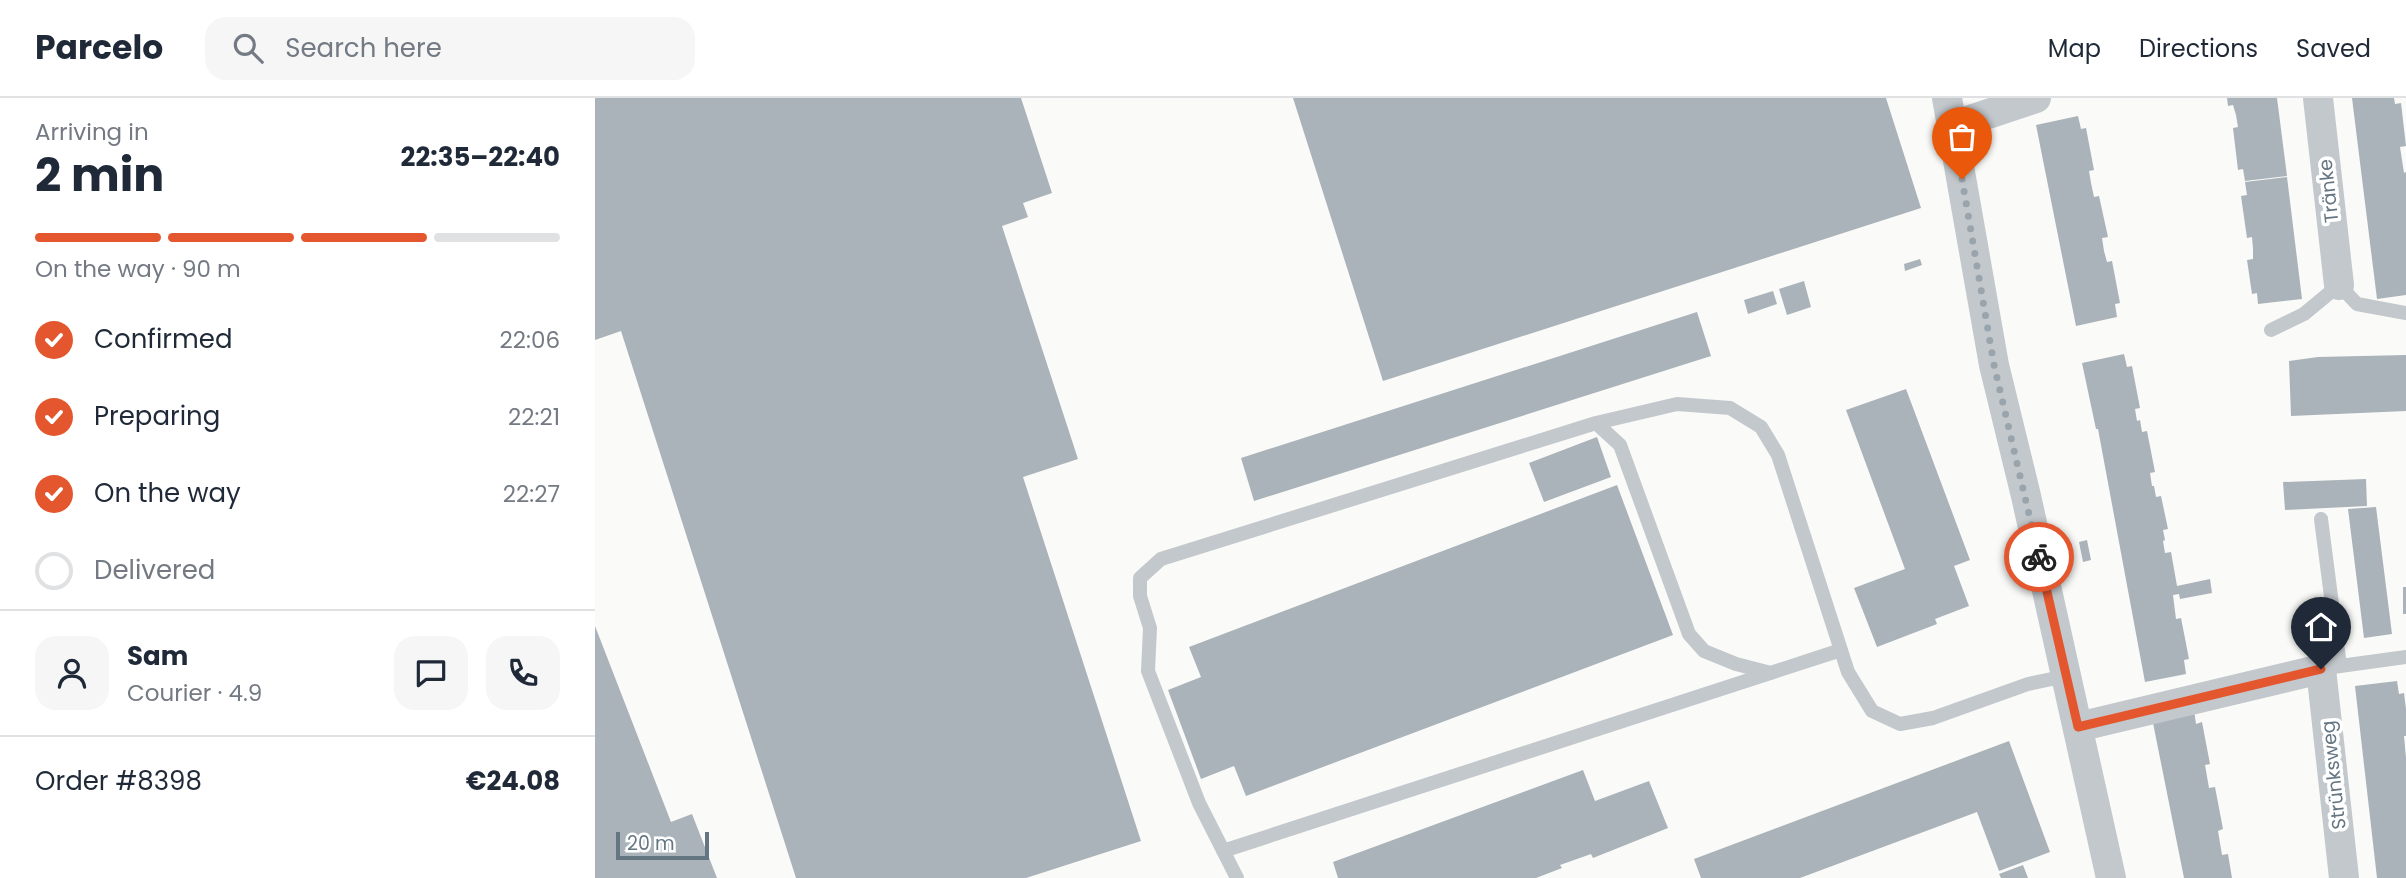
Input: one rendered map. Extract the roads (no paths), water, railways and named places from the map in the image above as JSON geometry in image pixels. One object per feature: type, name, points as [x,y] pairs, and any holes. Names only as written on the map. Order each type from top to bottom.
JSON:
[{"type":"street","points":[[2036,98],[1950,112],[1994,365],[2111,878]]},
{"type":"street","name":"Tränke","points":[[2318,98],[2339,285]]},
{"type":"street","points":[[2078,727],[2331,668]]},
{"type":"street","name":"Strünksweg","points":[[2331,668],[2344,878]]},
{"type":"lane","points":[[2271,330],[2304,314],[2339,285],[2357,304],[2406,313]]},
{"type":"lane","points":[[1237,878],[1199,803],[1148,671],[1150,628],[1140,596],[1140,578],[1161,559],[1596,423],[1678,404],[1730,408],[1761,427],[1778,455],[1848,672],[1872,711],[1900,723],[1933,718],[2028,684],[2066,676]]},
{"type":"lane","points":[[1596,423],[1620,445],[1689,634],[1704,651],[1736,664],[1771,673]]},
{"type":"lane","points":[[2321,519],[2331,668],[2406,657]]},
{"type":"lane","points":[[1223,851],[1841,650]]}]
